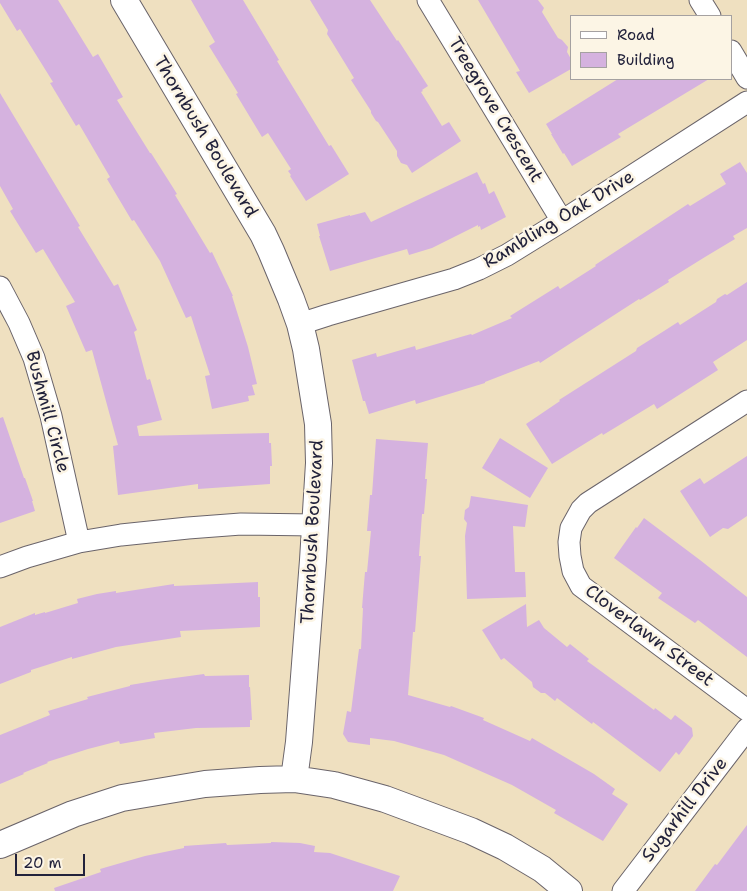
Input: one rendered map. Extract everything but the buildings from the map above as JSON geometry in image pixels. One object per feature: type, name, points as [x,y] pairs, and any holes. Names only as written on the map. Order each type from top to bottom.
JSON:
[{"type":"street","name":"Thornbush Boulevard","points":[[124,0],[263,234],[285,283],[300,324],[306,349],[318,424],[319,463],[299,742],[294,780]]},
{"type":"street","name":"Treegrove Crescent","points":[[428,0],[562,220]]},
{"type":"street","points":[[700,0],[709,15]]},
{"type":"street","points":[[732,53],[747,78]]},
{"type":"street","name":"Rambling Oak Drive","points":[[300,324],[454,279],[480,268],[506,255],[747,102]]},
{"type":"street","name":"Bushmill Circle","points":[[0,287],[19,322],[34,358],[52,416],[79,542]]},
{"type":"street","name":"Cloverlawn Street","points":[[747,401],[588,503],[581,510],[571,528],[569,542],[573,571],[581,586],[747,710]]},
{"type":"street","points":[[0,567],[79,542],[121,535],[223,525],[316,525]]},
{"type":"street","name":"Sugarhill Drive","points":[[623,891],[747,729]]},
{"type":"street","points":[[0,845],[73,814],[122,798],[205,784],[260,780],[294,780],[334,785],[385,799],[471,831],[505,847],[542,869],[569,891]]}]
